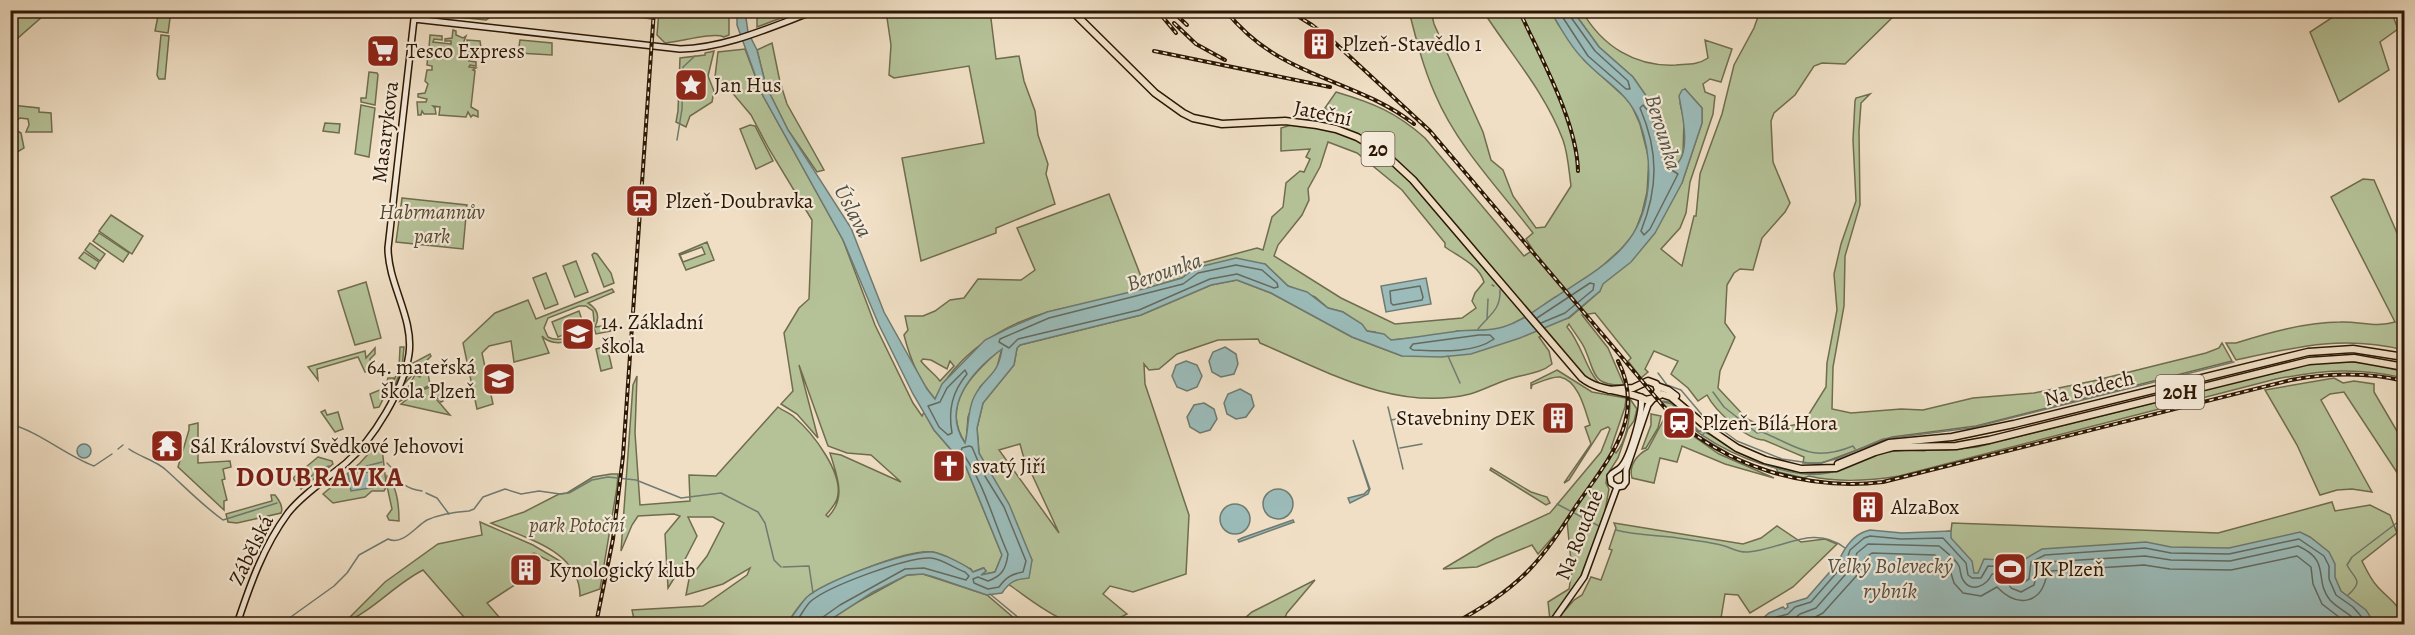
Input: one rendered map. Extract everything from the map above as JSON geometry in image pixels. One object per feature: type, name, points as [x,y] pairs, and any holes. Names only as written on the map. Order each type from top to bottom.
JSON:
[{"type":"main road","name":"Masarykova","points":[[409,354],[407,326],[392,278],[388,248],[414,19],[671,49],[698,49],[769,28],[817,10]]},
{"type":"main road","name":"Jateční","points":[[1071,10],[1161,98],[1194,118],[1222,124],[1285,121],[1317,125],[1348,133],[1376,147],[1408,175],[1585,381],[1609,390],[1640,396]]},
{"type":"main road","name":"Na Sudech","points":[[1820,470],[1889,443],[1952,437],[2014,424],[2296,354],[2330,349],[2353,349],[2404,357]]},
{"type":"main road","name":"Zábělská","points":[[237,624],[260,561],[272,538],[291,509],[369,442],[395,392],[409,354]]},
{"type":"main road","name":"Na Sudech","points":[[1654,398],[1667,394],[1716,435],[1754,456],[1796,468],[1820,470],[1841,466],[1893,447],[1956,446],[1996,438],[2309,361],[2354,358],[2404,367]]},
{"type":"main road","points":[[1609,390],[1633,388],[1650,381],[1657,386]]},
{"type":"main road","name":"Na Roudné","points":[[1617,487],[1611,483],[1610,478],[1624,462],[1639,418],[1642,405],[1639,390],[1642,383]]},
{"type":"main road","name":"Na Sudech","points":[[1657,386],[1672,392],[1686,408]]},
{"type":"main road","name":"Na Roudné","points":[[1551,624],[1584,577],[1617,487],[1625,483],[1648,405],[1658,392],[1657,386]]},
{"type":"main road","name":"20","points":[[1640,396],[1647,400],[1654,398]]},
{"type":"main road","name":"Na Roudné","points":[[1617,470],[1626,475]]},
{"type":"green space","points":[[11,10],[41,11],[43,16],[11,44]]},
{"type":"green space","points":[[757,10],[800,11],[757,27]]},
{"type":"green space","points":[[159,11],[171,11],[168,33],[155,31]]},
{"type":"green space","points":[[423,11],[444,11],[444,13],[483,17],[484,11],[490,11],[489,18],[486,20],[427,14]]},
{"type":"green space","points":[[599,11],[652,11],[651,19]]},
{"type":"green space","points":[[659,11],[729,11],[729,35],[704,36],[665,43],[657,35]]},
{"type":"green space","points":[[886,11],[990,11],[996,59],[1019,56],[1024,81],[1035,111],[1038,135],[1048,164],[1046,174],[1055,204],[996,228],[996,233],[921,261],[902,158],[984,143],[969,66],[894,78],[889,75],[891,45]]},
{"type":"green space","points":[[1409,11],[1431,11],[1434,24],[1483,132],[1491,160],[1503,170],[1513,196],[1536,228],[1545,227],[1571,186],[1566,151],[1556,122],[1547,106],[1483,11],[1551,11],[1584,60],[1630,102],[1640,124],[1649,159],[1647,192],[1634,234],[1599,269],[1537,311],[1506,327],[1391,340],[1375,332],[1367,331],[1343,312],[1328,308],[1315,297],[1288,286],[1265,264],[1195,268],[1182,278],[1115,297],[1048,312],[1013,325],[982,344],[968,356],[944,383],[935,399],[929,392],[909,353],[904,335],[908,330],[905,316],[923,316],[935,311],[950,300],[964,298],[978,279],[1021,280],[1035,270],[1017,228],[1109,194],[1142,279],[1257,248],[1263,250],[1272,217],[1283,207],[1286,183],[1300,171],[1304,172],[1310,159],[1306,157],[1310,149],[1281,151],[1281,128],[1301,122],[1326,109],[1336,92],[1384,109],[1414,129],[1425,138],[1524,256],[1533,250],[1526,239],[1533,233],[1467,149],[1444,113],[1427,74]],"holes":[[[1328,142],[1357,153],[1402,190],[1445,243],[1445,247],[1478,271],[1484,282],[1472,301],[1476,308],[1462,318],[1395,324],[1341,298],[1274,256],[1278,245],[1302,215],[1309,200],[1308,189],[1320,167]],[[931,360],[947,369],[950,361],[954,366],[940,381],[921,361]]]},
{"type":"green space","points":[[1573,11],[1582,11],[1599,34],[1621,52],[1647,62],[1676,65],[1700,62],[1708,58],[1705,40],[1732,49],[1721,82],[1710,79],[1703,84],[1705,92],[1715,96],[1713,114],[1690,182],[1686,213],[1680,228],[1661,249],[1682,266],[1694,216],[1696,216],[1700,174],[1722,114],[1734,65],[1754,28],[1760,11],[1899,11],[1845,64],[1822,63],[1814,66],[1795,95],[1774,113],[1771,121],[1773,162],[1790,203],[1762,238],[1753,270],[1740,269],[1734,273],[1727,285],[1725,323],[1735,337],[1720,371],[1718,388],[1747,419],[1762,426],[1778,428],[1799,424],[1806,419],[1826,387],[1827,363],[1837,310],[1834,274],[1841,244],[1856,201],[1853,140],[1855,101],[1856,98],[1870,94],[1861,103],[1860,205],[1845,256],[1844,306],[1833,367],[1832,409],[1851,413],[1901,409],[1923,410],[1973,398],[2034,393],[2206,353],[2219,348],[2222,343],[2232,361],[1976,426],[1892,437],[1822,463],[1803,463],[1804,457],[1757,439],[1741,430],[1724,416],[1707,395],[1698,401],[1688,388],[1671,374],[1678,361],[1654,351],[1645,369],[1648,372],[1641,378],[1628,361],[1631,358],[1595,313],[1582,315],[1608,348],[1624,385],[1606,383],[1596,376],[1584,347],[1569,324],[1567,327],[1592,374],[1602,386],[1584,376],[1547,334],[1539,337],[1549,351],[1552,364],[1537,372],[1515,377],[1480,391],[1442,398],[1415,398],[1362,386],[1260,343],[1258,339],[1218,340],[1177,354],[1159,369],[1149,370],[1144,364],[1145,384],[1189,515],[1186,574],[1133,592],[1110,586],[1103,594],[1127,614],[1109,623],[1092,626],[1079,625],[1054,615],[1008,584],[1032,560],[979,453],[977,428],[983,403],[1014,365],[1017,348],[1020,345],[1141,315],[1211,285],[1237,280],[1271,293],[1352,337],[1402,356],[1569,318],[1600,291],[1601,286],[1682,183],[1702,123],[1702,108],[1685,89],[1680,103],[1684,120],[1683,154],[1679,163],[1675,165],[1670,163],[1666,139],[1656,110],[1633,77],[1599,47]],"holes":[[[1020,444],[1059,533],[999,450]]]},
{"type":"green space","points":[[2342,11],[2391,11],[2398,29],[2380,42],[2389,70],[2339,102],[2310,32]]},
{"type":"green space","points":[[453,30],[456,31],[456,35],[463,38],[466,36],[463,44],[468,45],[467,40],[480,41],[481,47],[486,48],[485,55],[472,54],[478,58],[469,61],[476,62],[476,66],[470,65],[469,67],[476,68],[473,70],[475,71],[471,107],[478,111],[478,117],[473,115],[471,117],[468,112],[466,117],[439,115],[440,107],[433,106],[436,114],[424,114],[422,111],[421,115],[418,115],[417,102],[426,102],[427,99],[418,97],[418,94],[425,93],[428,84],[425,81],[427,70],[432,70],[432,66],[427,65],[428,55],[433,54],[434,51],[429,48],[430,35],[442,36],[442,40],[434,39],[433,42],[451,44],[451,41],[445,41],[445,39],[452,38]]},
{"type":"green space","points":[[161,35],[169,36],[165,79],[159,79],[157,75]]},
{"type":"green space","points":[[520,40],[552,43],[552,55],[518,53]]},
{"type":"green space","points":[[772,43],[787,104],[824,170],[817,172],[788,130],[766,86],[757,50]]},
{"type":"green space","points":[[745,49],[762,94],[843,240],[875,325],[913,403],[922,416],[924,412],[934,430],[966,467],[1002,555],[995,572],[979,575],[986,571],[983,568],[973,572],[948,557],[933,552],[921,552],[888,560],[851,574],[809,596],[786,624],[635,624],[632,610],[703,606],[747,575],[750,568],[723,584],[686,595],[689,579],[707,556],[724,523],[713,517],[688,517],[697,536],[668,588],[665,534],[680,516],[674,514],[638,516],[621,551],[633,385],[637,376],[635,433],[640,505],[690,501],[689,475],[716,476],[778,407],[801,424],[818,443],[832,466],[838,489],[837,499],[826,515],[828,517],[834,509],[839,494],[839,487],[830,453],[841,455],[901,482],[871,455],[847,453],[828,446],[799,365],[818,438],[797,414],[781,404],[793,391],[784,333],[799,308],[809,299],[812,220],[751,115],[730,90],[715,77],[718,52]]},
{"type":"green space","points":[[714,51],[708,76],[714,91],[712,102],[690,116],[686,127],[676,122],[680,58],[705,55],[705,53]]},
{"type":"green space","points":[[369,72],[378,75],[375,105],[361,102],[361,98],[366,98]]},
{"type":"green space","points":[[11,105],[39,108],[39,112],[51,113],[52,132],[26,132],[29,125],[28,119],[20,118],[14,123],[16,130],[21,133],[24,148],[11,156]]},
{"type":"green space","points":[[361,105],[375,108],[369,157],[355,154]]},
{"type":"green space","points":[[325,123],[340,124],[339,133],[323,131]]},
{"type":"green space","points":[[750,125],[755,126],[773,161],[756,169],[740,129]]},
{"type":"green space","points":[[2363,179],[2374,180],[2397,233],[2404,229],[2404,350],[2360,343],[2320,344],[2236,360],[2226,343],[2236,343],[2274,332],[2327,322],[2388,324],[2395,322],[2331,197]]},
{"type":"green space","name":"Habrmannův park","points":[[402,198],[467,205],[463,249],[396,242]]},
{"type":"green space","points":[[111,215],[143,236],[132,254],[99,231]]},
{"type":"green space","points":[[99,233],[129,253],[123,262],[93,241]]},
{"type":"green space","points":[[707,242],[714,260],[686,270],[679,254]],"holes":[[[702,247],[705,254],[683,262],[680,255]]]},
{"type":"green space","points":[[90,243],[105,254],[100,261],[85,250]]},
{"type":"green space","points":[[84,252],[99,262],[95,269],[79,258]]},
{"type":"green space","points":[[594,253],[611,273],[614,283],[604,287],[592,255]]},
{"type":"green space","points":[[576,261],[588,292],[575,297],[563,266]]},
{"type":"green space","points":[[546,273],[558,304],[545,309],[533,278]]},
{"type":"green space","points":[[366,282],[381,338],[355,345],[338,291]]},
{"type":"green space","points":[[612,289],[614,292],[588,303],[597,314],[595,327],[609,325],[611,331],[596,334],[594,328],[582,336],[561,343],[547,340],[542,336],[549,353],[514,362],[511,341],[489,346],[482,353],[493,404],[477,409],[463,343],[495,313],[528,300],[536,319]],"holes":[[[579,306],[586,306],[593,311],[594,321],[586,330],[566,338],[548,337],[544,328],[548,318]]]},
{"type":"green space","points":[[579,311],[584,326],[558,337],[552,322]]},
{"type":"green space","points":[[607,346],[612,368],[601,371],[596,349]]},
{"type":"green space","points":[[400,347],[404,347],[402,368],[390,397],[388,395],[399,368]]},
{"type":"green space","points":[[375,348],[375,354],[370,359],[372,371],[365,372],[358,357],[317,369],[318,380],[308,367],[365,351],[366,358]]},
{"type":"green space","points":[[1002,348],[996,371],[980,387],[968,417],[966,444],[959,430],[956,416],[958,403],[971,379]]},
{"type":"green space","points":[[430,354],[431,356],[404,384],[413,363]]},
{"type":"green space","points":[[2341,361],[2375,364],[2404,372],[2404,378],[2371,372],[2340,371],[2276,379],[1899,476],[1865,480],[1832,480],[1809,476],[1804,478],[1778,472],[1776,468],[1759,463],[1728,450],[1699,433],[1660,401],[1672,404],[1698,431],[1706,432],[1732,449],[1765,464],[1817,474],[1840,469],[1888,450],[1947,450],[1977,447],[2305,365]]},
{"type":"green space","points":[[1557,370],[1592,392],[1626,398],[1611,448],[1616,453],[1626,434],[1630,399],[1637,409],[1618,458],[1607,475],[1606,483],[1609,489],[1603,522],[1581,576],[1550,620],[1548,602],[1569,589],[1572,571],[1567,521],[1538,554],[1532,545],[1477,567],[1443,569],[1495,538],[1550,513],[1601,452],[1610,429],[1608,427],[1601,430],[1569,480],[1564,483],[1591,444],[1585,427],[1590,425],[1577,390],[1567,380],[1560,377],[1550,378],[1532,385],[1531,389],[1531,383]]},
{"type":"green space","points":[[428,373],[430,385],[400,401],[415,375],[420,377]]},
{"type":"green space","points":[[388,378],[394,378],[379,407],[374,408],[370,394],[385,388]]},
{"type":"green space","points":[[2334,378],[2343,383],[2354,381],[2374,384],[2374,392],[2404,443],[2404,471],[2398,474],[2344,392],[2330,394],[2321,400],[2372,492],[2352,489],[2320,495],[2297,445],[2265,390]]},
{"type":"green space","points":[[443,384],[447,400],[444,390],[441,390],[443,401],[441,402],[433,393],[432,387]]},
{"type":"green space","points":[[430,387],[431,393],[450,415],[401,404],[415,393]]},
{"type":"green space","points":[[325,410],[327,415],[338,412],[343,429],[335,432],[321,412]]},
{"type":"green space","points":[[1651,414],[1661,416],[1658,428],[1646,448],[1642,449],[1651,425]]},
{"type":"green space","points":[[1664,419],[1676,424],[1719,454],[1774,478],[1725,464],[1682,446],[1677,462],[1660,458],[1654,483],[1632,478],[1631,469],[1635,461],[1648,449]]},
{"type":"green space","points":[[198,423],[198,463],[230,461],[231,467],[223,469],[225,479],[222,480],[227,500],[224,501],[224,510],[178,467],[189,425]]},
{"type":"green space","points":[[379,442],[382,448],[386,483],[387,485],[387,476],[397,497],[399,521],[389,520],[387,516],[392,509],[387,486],[384,491],[372,491],[365,497],[333,503],[323,494],[360,463]]},
{"type":"green space","points":[[318,457],[332,461],[333,464],[301,489],[293,478]]},
{"type":"green space","points":[[1491,468],[1531,492],[1547,497],[1550,503],[1546,505],[1490,470]]},
{"type":"green space","name":"park Potoční","points":[[618,474],[617,487],[600,589],[580,596],[578,580],[571,567],[561,557],[534,541],[491,523],[524,512],[559,494],[567,493],[593,477]]},
{"type":"green space","points":[[271,495],[275,495],[279,501],[282,508],[281,513],[237,523],[228,522],[226,514],[272,501]]},
{"type":"green space","points":[[2332,502],[2335,511],[2370,505],[2390,515],[2397,533],[2362,561],[2375,584],[2398,608],[2404,624],[2341,624],[2069,593],[1950,592],[1935,533],[1951,531],[1952,523],[2218,533]]},
{"type":"green space","points":[[480,522],[533,545],[560,561],[557,565],[534,553],[527,556],[536,571],[487,603],[505,624],[470,624],[423,570],[355,618],[344,623],[385,582],[438,544],[482,535]]},
{"type":"green space","points":[[1614,523],[1743,544],[1761,538],[1777,526],[1801,542],[1825,539],[1837,544],[1793,587],[1750,613],[1738,595],[1725,594],[1720,624],[1553,624],[1574,600],[1582,595],[1591,577],[1601,580],[1612,550],[1609,549],[1616,528]]},
{"type":"green space","points":[[923,574],[987,595],[1021,624],[824,624],[843,610],[907,575]]},
{"type":"green space","points":[[1315,580],[1287,613],[1282,624],[1238,624],[1252,612]]},
{"type":"water","name":"Berounka","points":[[737,11],[745,11],[748,32],[757,50],[766,86],[788,130],[851,228],[884,312],[927,389],[935,399],[942,384],[985,340],[1009,328],[1047,312],[1182,278],[1195,268],[1236,258],[1265,264],[1288,286],[1307,292],[1328,308],[1343,312],[1362,324],[1367,331],[1384,334],[1391,340],[1458,331],[1498,329],[1531,313],[1616,255],[1633,234],[1645,204],[1648,188],[1649,171],[1645,138],[1635,112],[1623,95],[1579,55],[1551,11],[1573,11],[1599,47],[1633,77],[1656,110],[1666,139],[1670,163],[1675,165],[1680,160],[1685,143],[1679,96],[1682,90],[1685,89],[1702,108],[1702,123],[1682,183],[1655,233],[1631,262],[1603,284],[1600,291],[1568,318],[1520,338],[1471,354],[1441,357],[1402,356],[1352,337],[1271,293],[1237,280],[1211,285],[1141,315],[1020,345],[1017,348],[1014,365],[983,403],[977,428],[979,453],[1009,504],[1032,560],[1029,578],[1014,581],[1002,593],[987,595],[923,574],[907,575],[873,592],[824,624],[786,624],[806,598],[815,591],[886,561],[932,552],[954,560],[973,572],[984,568],[986,571],[981,575],[995,572],[1002,555],[966,467],[934,430],[913,394],[879,325],[843,240],[762,94],[737,25]],"holes":[[[1002,349],[994,371],[974,397],[965,443],[958,429],[956,416],[963,390],[980,367]]]},
{"type":"water","points":[[1426,278],[1431,304],[1386,312],[1381,286]]},
{"type":"water","points":[[1225,347],[1236,354],[1238,364],[1234,374],[1221,377],[1212,372],[1209,361],[1213,352]]},
{"type":"water","points":[[1186,361],[1197,365],[1202,376],[1197,387],[1187,391],[1177,387],[1172,376],[1176,365]]},
{"type":"water","points":[[1240,389],[1251,395],[1254,406],[1246,417],[1236,419],[1227,414],[1224,403],[1228,394]]},
{"type":"water","points":[[1204,403],[1214,409],[1217,419],[1210,430],[1200,433],[1190,427],[1187,417],[1194,405]]},
{"type":"water","points":[[1353,440],[1370,489],[1368,494],[1350,503],[1348,498],[1364,494],[1369,489]]},
{"type":"water","points":[[84,444],[89,446],[91,451],[89,456],[84,458],[79,456],[77,451],[79,446]]},
{"type":"water","points":[[374,471],[376,487],[351,491],[348,475]]},
{"type":"water","points":[[1278,489],[1289,493],[1293,504],[1289,515],[1278,519],[1267,515],[1263,504],[1267,493]]},
{"type":"water","points":[[1235,504],[1246,508],[1250,519],[1246,530],[1235,534],[1224,530],[1220,519],[1224,508]]},
{"type":"water","points":[[1293,520],[1294,522],[1239,542],[1238,540],[1242,538]]},
{"type":"water","name":"Velký Bolevecký rybník","points":[[1870,530],[1902,533],[1951,531],[1951,538],[1972,561],[1974,573],[1978,573],[1984,559],[2018,561],[2020,579],[2023,576],[2025,559],[2042,549],[2146,542],[2171,547],[2229,548],[2300,532],[2329,552],[2335,564],[2335,577],[2341,591],[2366,610],[2375,624],[1756,624],[1769,613],[1783,607],[1785,609],[1788,607],[1787,604],[1807,598],[1842,558],[1849,543],[1860,534]]},
{"type":"waterway","points":[[677,140],[682,109],[683,67],[695,56]]},
{"type":"waterway","points":[[1478,329],[1494,312],[1499,303],[1500,290]]},
{"type":"waterway","points":[[1487,319],[1488,299]]},
{"type":"waterway","points":[[1448,356],[1460,383]]},
{"type":"waterway","points":[[1658,373],[1667,385],[1681,390],[1703,416],[1737,441],[1782,459],[1816,464],[1836,459],[1883,439],[1971,428],[2234,362]]},
{"type":"waterway","points":[[1713,392],[1724,407],[1757,433],[1762,432],[1796,448],[1816,453],[1839,451],[1853,446],[1855,449]]},
{"type":"waterway","points":[[1663,401],[1670,402],[1699,431],[1713,436],[1745,456],[1780,469],[1804,474],[1828,473],[1876,455]]},
{"type":"waterway","points":[[1388,407],[1403,469]]},
{"type":"waterway","points":[[1391,420],[1416,416]]},
{"type":"waterway","points":[[10,424],[32,432],[94,466],[112,454]]},
{"type":"waterway","points":[[1705,432],[1701,437],[1728,453]]},
{"type":"waterway","points":[[1400,448],[1422,444]]},
{"type":"waterway","points":[[118,449],[123,445]]},
{"type":"waterway","points":[[129,449],[162,467],[223,520],[277,503]]},
{"type":"waterway","points":[[1886,452],[1925,451]]},
{"type":"waterway","points":[[355,469],[382,462]]},
{"type":"waterway","points":[[387,463],[404,484],[422,491]]},
{"type":"waterway","points":[[302,484],[320,469],[329,466]]},
{"type":"waterway","points":[[281,624],[334,586],[347,573],[359,555],[388,539],[404,538],[427,520],[469,511],[474,509],[483,497],[505,489],[521,494],[539,491],[569,493],[592,480],[608,477],[636,480],[681,498],[721,493],[758,512],[765,523],[774,560],[781,567]]},
{"type":"waterway","points":[[426,493],[437,498],[449,514]]},
{"type":"waterway","points":[[1557,504],[1599,526]]},
{"type":"waterway","points":[[2348,595],[2357,583],[2347,565],[2352,557],[2398,522]]},
{"type":"waterway","points":[[1616,530],[1712,543],[1744,552],[1809,538],[1833,541],[1845,548]]},
{"type":"waterway","points":[[783,567],[809,566],[813,593]]},
{"type":"waterway","points":[[990,594],[1026,624]]},
{"type":"railway","points":[[596,624],[613,539],[623,456],[654,10]]},
{"type":"railway","points":[[1157,10],[1176,33]]},
{"type":"railway","points":[[1171,10],[1187,25]]},
{"type":"railway","points":[[1225,10],[1238,25],[1268,50],[1301,68],[1384,105],[1414,124]]},
{"type":"railway","points":[[1288,10],[1334,42],[1430,131],[1670,414],[1692,433],[1716,448],[1769,471],[1826,483],[1883,482],[2291,380],[2348,374],[2404,381]]},
{"type":"railway","points":[[1519,10],[1564,110],[1576,152],[1578,171]]},
{"type":"railway","points":[[1174,23],[1196,44],[1225,60]]},
{"type":"railway","points":[[1154,51],[1330,87]]},
{"type":"railway","points":[[1453,624],[1501,594],[1534,565],[1611,455],[1626,420],[1628,401],[1626,382],[1618,361]]},
{"type":"place","name":"Plzeň-Stavědlo 1","points":[[1319,44]]},
{"type":"place","name":"Tesco Express","points":[[383,51]]},
{"type":"place","name":"Jan Hus","points":[[691,85]]},
{"type":"place","name":"Plzeň-Doubravka","points":[[642,201]]},
{"type":"place","name":"14. Základní škola","points":[[578,334]]},
{"type":"place","name":"64. mateřská škola Plzeň","points":[[499,379]]},
{"type":"place","name":"Stavebniny DEK","points":[[1558,418]]},
{"type":"place","name":"Plzeň-Bílá Hora","points":[[1679,423]]},
{"type":"place","name":"Sál Království Svědkové Jehovovi","points":[[167,446]]},
{"type":"place","name":"svatý Jiří","points":[[949,466]]},
{"type":"place","name":"AlzaBox","points":[[1868,507]]},
{"type":"place","name":"JK Plzeň","points":[[2010,569]]},
{"type":"place","name":"Kynologický klub","points":[[526,570]]},
{"type":"district","name":"DOUBRAVKA","points":[[320,477]]},
{"type":"water label","name":"Úslava","points":[[853,211]]}]
